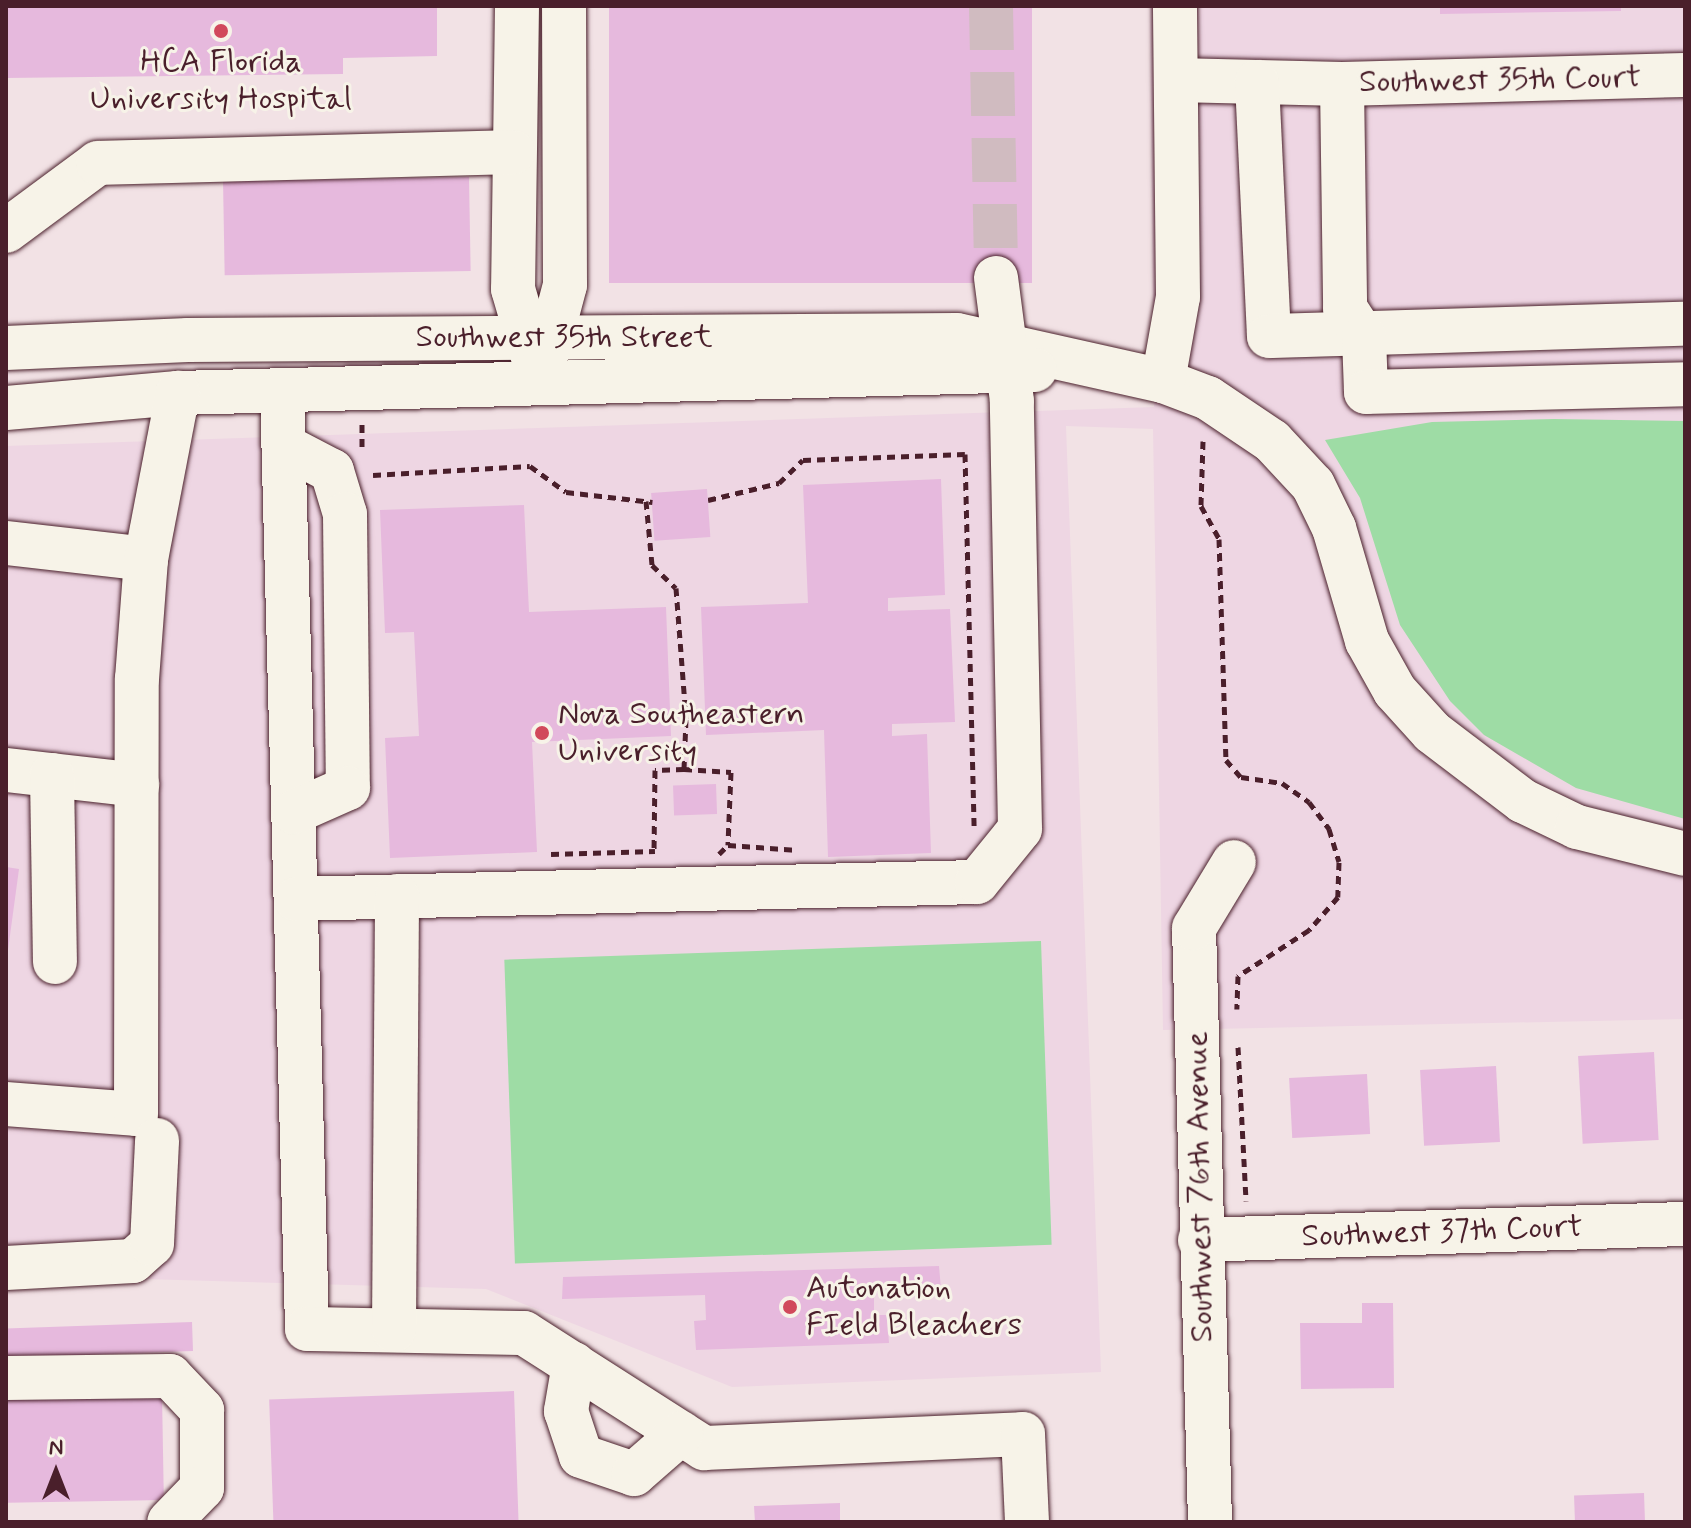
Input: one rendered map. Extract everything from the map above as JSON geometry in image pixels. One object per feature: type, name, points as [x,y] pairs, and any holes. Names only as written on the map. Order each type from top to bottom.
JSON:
[{"type":"street","points":[[539,336],[565,285],[564,6]]},
{"type":"street","points":[[1163,381],[1178,297],[1175,6]]},
{"type":"street","points":[[514,8],[513,289],[539,336],[540,382]]},
{"type":"street","name":"Southwest 35th Court","points":[[1685,75],[1342,84],[1345,308],[1364,337],[1366,392],[1685,384]]},
{"type":"street","points":[[1176,80],[1342,84]]},
{"type":"street","points":[[1257,82],[1269,336],[1364,337],[1685,324]]},
{"type":"street","points":[[6,231],[98,163],[513,152]]},
{"type":"street","points":[[296,899],[977,882],[1020,829],[1004,357],[996,278]]},
{"type":"street","name":"Southwest 35th Street","points":[[6,348],[539,336],[957,335],[1004,357]]},
{"type":"street","name":"Southwest 35th Street","points":[[6,408],[178,393],[540,382],[1004,357],[1117,370],[1163,381],[1206,414],[1272,441],[1313,485],[1334,528],[1367,641],[1395,691],[1432,732],[1523,801],[1577,827],[1685,854]]},
{"type":"street","points":[[282,391],[307,1329],[524,1333],[704,1448],[1023,1434],[1027,1522]]},
{"type":"street","points":[[6,1104],[136,1114],[137,785],[146,559],[178,393]]},
{"type":"street","points":[[284,446],[332,471],[345,514],[348,788],[294,812]]},
{"type":"street","points":[[6,543],[146,559]]},
{"type":"street","points":[[6,770],[137,785]]},
{"type":"street","points":[[52,775],[55,962]]},
{"type":"street","name":"Southwest 76th Avenue","points":[[1210,1522],[1200,1240],[1194,928],[1234,862]]},
{"type":"street","points":[[394,1330],[397,896]]},
{"type":"street","points":[[6,1268],[133,1261],[152,1244],[157,1140]]},
{"type":"street","name":"Southwest 37th Court","points":[[1200,1240],[1685,1224]]},
{"type":"street","points":[[574,1364],[566,1411],[581,1456],[634,1474],[681,1433]]},
{"type":"street","points":[[6,1378],[170,1376],[202,1410],[202,1488],[169,1522]]},
{"type":"path","points":[[1206,414],[1201,506],[1219,539],[1226,760],[1241,777],[1282,783],[1309,802],[1329,829],[1339,862],[1338,897],[1309,930],[1238,976],[1236,1021]]},
{"type":"path","points":[[361,419],[363,465]]},
{"type":"path","points":[[708,500],[779,483],[803,460],[965,454],[974,835]]},
{"type":"path","points":[[373,475],[530,466],[566,492],[649,502],[652,565],[676,588],[678,601],[684,769]]},
{"type":"path","points":[[654,850],[655,770],[731,772],[728,845]]},
{"type":"path","points":[[1237,1036],[1248,1238]]},
{"type":"shaded area","name":"Nova Southeastern University","points":[[1150,6],[1685,6],[1685,1019],[1163,1030],[1153,429],[1066,426],[1101,1372],[732,1387],[486,1289],[6,1275],[6,446],[1154,407]]},
{"type":"green space","points":[[1554,419],[1685,421],[1685,819],[1576,788],[1484,735],[1450,701],[1400,625],[1360,498],[1325,440],[1432,422]]},
{"type":"green space","points":[[1041,941],[1052,1245],[515,1264],[504,960]]},
{"type":"building","name":"HCA Florida University Hospital","points":[[6,6],[437,6],[437,56],[343,58],[343,74],[6,78]]},
{"type":"building","points":[[609,6],[1032,6],[1032,283],[609,283]]},
{"type":"building","points":[[1440,6],[1621,6],[1621,11],[1440,14]]},
{"type":"building","points":[[469,177],[471,271],[225,275],[223,181]]},
{"type":"building","points":[[941,479],[945,595],[888,598],[888,611],[950,609],[955,722],[892,724],[892,736],[927,734],[931,853],[828,857],[824,730],[706,735],[701,607],[808,603],[803,485]]},
{"type":"building","points":[[707,489],[710,537],[654,541],[651,493]]},
{"type":"building","points":[[524,505],[529,612],[666,607],[671,736],[532,742],[537,852],[390,858],[385,738],[419,736],[414,632],[385,633],[380,510]]},
{"type":"building","points":[[716,784],[717,814],[674,815],[673,786]]},
{"type":"building","points":[[6,867],[19,869],[8,950],[6,950]]},
{"type":"building","points":[[1654,1052],[1659,1140],[1583,1144],[1578,1056]]},
{"type":"building","points":[[1496,1066],[1500,1142],[1424,1146],[1420,1070]]},
{"type":"building","points":[[1367,1074],[1370,1134],[1292,1138],[1289,1078]]},
{"type":"building","name":"Autonation FIeld Bleachers","points":[[939,1266],[941,1289],[874,1292],[874,1315],[887,1315],[889,1343],[696,1350],[694,1321],[706,1320],[705,1295],[562,1299],[563,1277]]},
{"type":"building","points":[[1362,1303],[1393,1303],[1394,1388],[1301,1389],[1300,1323],[1362,1323]]},
{"type":"building","points":[[192,1322],[193,1351],[7,1357],[6,1328]]},
{"type":"building","points":[[514,1391],[519,1522],[273,1522],[269,1400]]},
{"type":"building","points":[[162,1394],[164,1500],[8,1503],[6,1397]]},
{"type":"building","points":[[1644,1493],[1645,1522],[1575,1522],[1574,1495]]},
{"type":"building","points":[[840,1503],[840,1522],[755,1522],[754,1506]]},
{"type":"tunnel","points":[[991,6],[996,278]]},
{"type":"place","name":"HCA Florida University Hospital","points":[[221,31]]},
{"type":"place","name":"Nova Southeastern University","points":[[542,733]]},
{"type":"place","name":"Autonation FIeld Bleachers","points":[[790,1307]]}]
